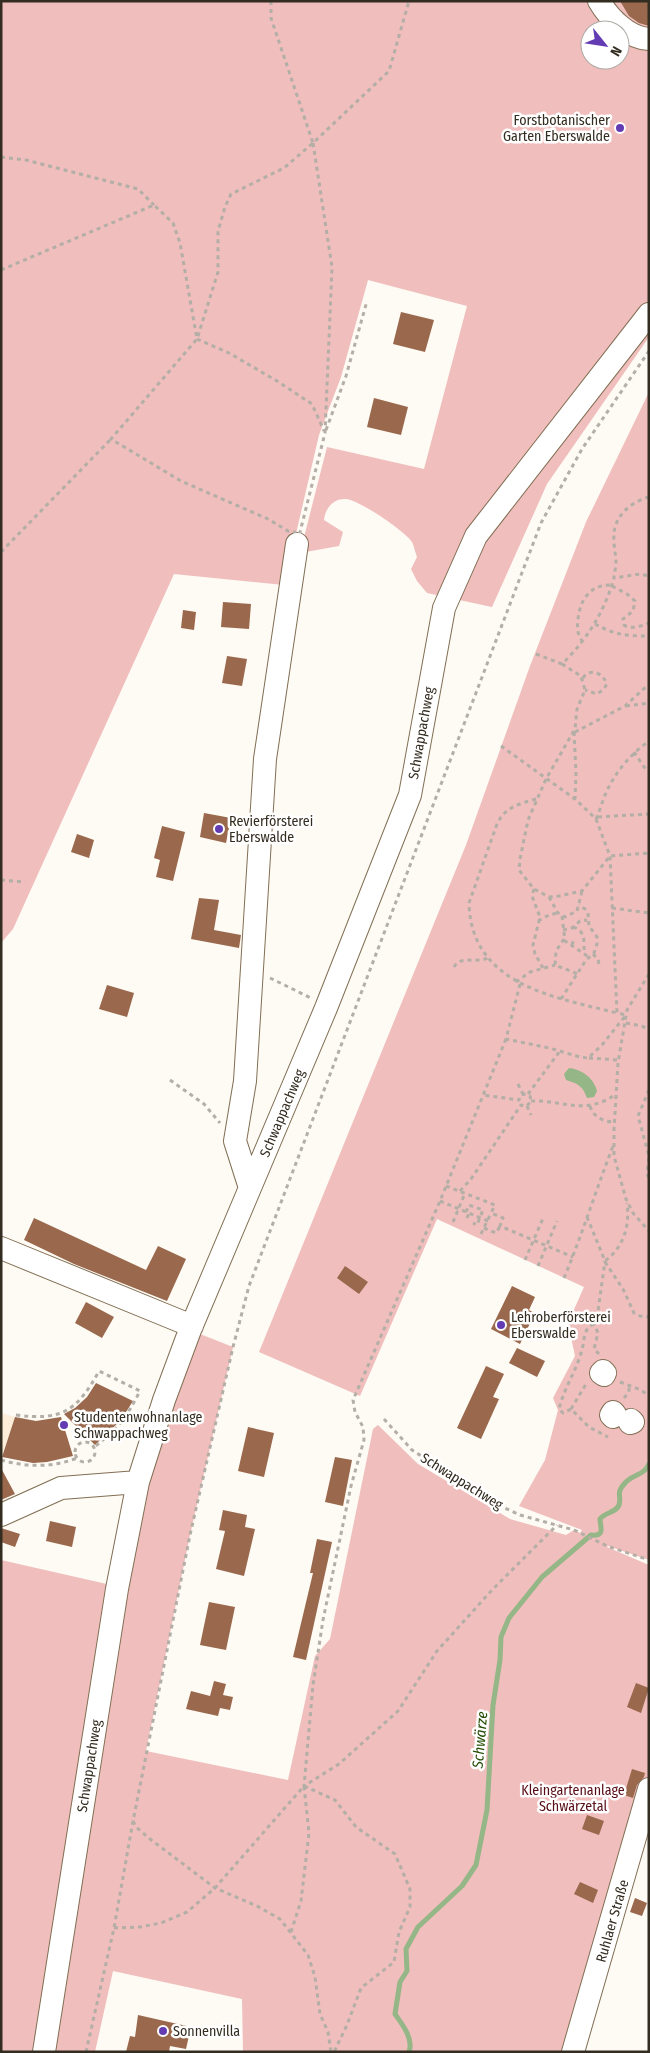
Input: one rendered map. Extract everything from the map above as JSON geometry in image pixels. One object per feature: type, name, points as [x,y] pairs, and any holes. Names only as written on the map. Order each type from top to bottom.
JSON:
[{"type":"street","points":[[599,1],[606,14],[617,24],[635,36],[649,39]]},
{"type":"street","name":"Schwappachweg","points":[[44,2052],[108,1642],[138,1482],[164,1400],[192,1326],[326,1008],[410,795],[444,608],[476,536],[649,314]]},
{"type":"street","name":"Schwappachweg","points":[[250,1188],[235,1141],[245,1081],[265,759],[296,538]]},
{"type":"street","points":[[1,1248],[192,1326]]},
{"type":"street","points":[[1,1515],[61,1488],[138,1482]]},
{"type":"street","name":"Ruhlaer Straße","points":[[573,2052],[649,1789]]},
{"type":"path","points":[[271,1],[271,18],[313,143],[332,267],[324,433]]},
{"type":"path","points":[[1,552],[111,439],[197,339],[218,272],[218,231],[224,206],[231,194],[284,168],[389,71],[409,1]]},
{"type":"path","points":[[1,157],[26,160],[138,189],[174,222],[180,243],[197,339]]},
{"type":"path","points":[[1,270],[154,205]]},
{"type":"path","points":[[111,439],[181,481],[268,519],[296,538],[324,433],[346,376],[367,301]]},
{"type":"path","points":[[197,339],[230,353],[312,404],[324,433]]},
{"type":"path","points":[[86,2052],[114,1928],[132,1821],[190,1535],[233,1347],[249,1286],[541,523],[582,449],[649,352]]},
{"type":"path","points":[[562,664],[595,624],[612,586],[616,562],[614,536],[616,522],[630,506],[649,497]]},
{"type":"path","points":[[614,578],[640,574],[649,576]]},
{"type":"path","points":[[582,642],[577,624],[582,601],[594,588],[605,584],[627,594],[634,601],[633,611],[623,619],[624,626],[640,627],[649,623]]},
{"type":"path","points":[[595,624],[609,632],[621,635],[649,636]]},
{"type":"path","points":[[536,654],[562,664],[578,674],[583,679],[585,690],[577,709],[574,732],[546,779],[528,820],[519,870],[534,890],[549,897],[582,891]]},
{"type":"path","points":[[583,679],[586,674],[594,672],[603,677],[607,684],[597,694],[585,690]]},
{"type":"path","points":[[574,732],[625,706],[649,684]]},
{"type":"path","points":[[625,706],[649,703]]},
{"type":"path","points":[[574,732],[576,734],[575,799]]},
{"type":"path","points":[[596,818],[613,780],[634,752],[649,741]]},
{"type":"path","points":[[501,746],[575,799],[596,818],[610,856],[617,1013]]},
{"type":"path","points":[[634,752],[649,771]]},
{"type":"path","points":[[537,799],[516,805],[501,815],[469,902],[469,914],[477,940],[489,957],[518,983],[562,999],[627,1015]]},
{"type":"path","points":[[596,818],[649,814]]},
{"type":"path","points":[[562,916],[573,914],[579,905],[582,891],[610,856],[649,853]]},
{"type":"path","points":[[1,880],[25,882]]},
{"type":"path","points":[[534,890],[532,896],[540,914],[533,945],[535,954],[543,968]]},
{"type":"path","points":[[549,897],[568,929]]},
{"type":"path","points":[[562,999],[596,950],[597,937],[589,926],[586,909],[579,905]]},
{"type":"path","points":[[612,908],[649,913]]},
{"type":"path","points":[[538,921],[558,913]]},
{"type":"path","points":[[555,965],[556,950],[568,929],[580,921],[587,920]]},
{"type":"path","points":[[568,929],[579,930],[583,936],[584,953]]},
{"type":"path","points":[[564,939],[584,953],[598,959],[599,964]]},
{"type":"path","points":[[572,945],[574,939]]},
{"type":"path","points":[[454,967],[458,961],[481,961],[489,957]]},
{"type":"path","points":[[291,1932],[301,1901],[309,1833],[304,1786],[313,1685],[323,1620],[351,1486],[364,1440],[363,1427],[355,1412],[353,1400],[440,1201],[506,1039],[518,983],[527,974],[555,965],[578,974]]},
{"type":"path","points":[[253,970],[303,993],[326,1008]]},
{"type":"path","points":[[594,1324],[585,1332],[580,1360],[564,1392],[560,1409],[564,1413],[572,1409],[597,1370],[594,1349],[598,1333],[594,1324],[598,1311],[605,1261],[620,1244],[625,1233],[628,1212],[614,1156],[618,1060],[627,1010],[649,974]]},
{"type":"path","points":[[588,1058],[602,1045],[627,1015]]},
{"type":"path","points":[[626,1023],[649,1029]]},
{"type":"path","points":[[506,1039],[588,1058],[618,1060]]},
{"type":"path","points":[[528,1094],[560,1051]]},
{"type":"path","points":[[518,1084],[523,1094]]},
{"type":"path","points":[[649,1090],[638,1116],[649,1157],[649,1180]]},
{"type":"path","points":[[523,1094],[528,1094]]},
{"type":"path","points":[[519,1100],[523,1094]]},
{"type":"path","points":[[528,1094],[531,1101]]},
{"type":"path","points":[[531,1101],[590,1106],[604,1102],[616,1094]]},
{"type":"path","points":[[483,1095],[519,1100]]},
{"type":"path","points":[[519,1100],[521,1105]]},
{"type":"path","points":[[527,1106],[531,1101]]},
{"type":"path","points":[[521,1105],[527,1106]]},
{"type":"path","points":[[460,1191],[521,1105]]},
{"type":"path","points":[[527,1106],[531,1115]]},
{"type":"path","points":[[590,1106],[594,1114],[609,1122],[614,1122]]},
{"type":"path","points":[[564,1278],[614,1143]]},
{"type":"path","points":[[446,1186],[494,1206],[481,1234]]},
{"type":"path","points":[[453,1222],[465,1193]]},
{"type":"path","points":[[626,1200],[633,1213],[649,1232]]},
{"type":"path","points":[[440,1201],[488,1221]]},
{"type":"path","points":[[467,1218],[474,1207],[483,1210],[477,1225],[473,1223]]},
{"type":"path","points":[[484,1228],[496,1233],[500,1226],[503,1218],[491,1213]]},
{"type":"path","points":[[525,1260],[544,1216]]},
{"type":"path","points":[[586,1217],[605,1261],[623,1289],[634,1313],[648,1317]]},
{"type":"path","points":[[538,1266],[557,1221]]},
{"type":"path","points":[[500,1226],[573,1257]]},
{"type":"path","points":[[16,1415],[46,1418],[58,1415],[77,1404],[85,1395],[99,1371],[140,1392],[127,1416],[115,1431],[94,1448]]},
{"type":"path","points":[[629,1386],[641,1390],[649,1396]]},
{"type":"path","points":[[572,1409],[589,1427],[605,1436],[612,1436],[621,1423]]},
{"type":"path","name":"Schwappachweg","points":[[384,1419],[412,1450],[496,1504],[520,1515],[580,1533],[598,1542],[649,1560]]},
{"type":"path","points":[[80,1443],[89,1443],[94,1448],[94,1457],[89,1461],[82,1462],[74,1452],[80,1443]]},
{"type":"path","points":[[1,1460],[34,1466],[66,1462],[77,1458]]},
{"type":"path","points":[[114,1928],[140,1927],[161,1923],[187,1912],[215,1888],[304,1786],[339,1764],[398,1711],[437,1650],[492,1590],[557,1525]]},
{"type":"path","points":[[304,1786],[335,1800],[356,1827],[395,1854],[410,1889],[410,1907],[400,1932],[394,1962],[361,1988],[347,2025],[333,2052]]},
{"type":"path","points":[[132,1821],[150,1839],[215,1888],[257,1906],[280,1919],[308,1955],[315,1978],[320,2014],[328,2032],[333,2052]]},
{"type":"shaded area","points":[[569,1068],[582,1072],[590,1078],[597,1091],[594,1097],[587,1098],[579,1086],[566,1080],[564,1074]]},
{"type":"shaded area","points":[[1,1413],[15,1417],[3,1453],[1,1452]]},
{"type":"green space","points":[[1,1],[649,1],[649,337],[547,484],[492,607],[427,593],[417,581],[411,569],[417,557],[412,542],[408,537],[381,517],[361,505],[346,499],[337,500],[330,505],[324,520],[343,532],[339,546],[300,553],[327,447],[424,469],[467,306],[368,280],[341,377],[319,435],[284,585],[174,574],[13,929],[1,943]]},
{"type":"green space","name":"Kleingartenanlage Schwärzetal","points":[[649,392],[649,1560],[607,1547],[649,1565],[649,1773],[566,2052],[243,2052],[242,1999],[113,1971],[95,2052],[49,2052],[134,1527],[195,1332],[233,1347],[190,1535],[146,1751],[288,1780],[315,1656],[330,1639],[373,1429],[378,1425],[418,1464],[510,1519],[566,1535],[574,1530],[580,1533],[582,1530],[519,1506],[545,1460],[558,1410],[553,1398],[575,1356],[568,1323],[584,1287],[437,1219],[360,1396],[259,1352],[466,845],[530,666],[586,522]]},
{"type":"green space","points":[[1,1560],[111,1585],[38,2052],[1,2052]]},
{"type":"building","points":[[620,1],[649,1],[649,26],[639,23],[629,16]]},
{"type":"building","points":[[401,312],[434,320],[425,352],[393,344]]},
{"type":"building","points":[[374,398],[408,407],[401,435],[367,427]]},
{"type":"building","points":[[223,602],[251,604],[249,629],[221,627]]},
{"type":"building","points":[[183,610],[196,612],[194,630],[181,628]]},
{"type":"building","points":[[227,656],[247,659],[242,686],[222,683]]},
{"type":"building","points":[[204,813],[231,818],[226,843],[200,837]]},
{"type":"building","points":[[162,826],[185,832],[173,881],[156,877],[160,860],[154,858]]},
{"type":"building","points":[[77,834],[94,840],[89,858],[71,852]]},
{"type":"building","points":[[199,898],[219,900],[214,930],[241,935],[239,948],[191,939]]},
{"type":"building","points":[[107,985],[134,993],[127,1017],[99,1009]]},
{"type":"building","points":[[34,1218],[146,1270],[158,1246],[186,1259],[167,1301],[74,1264],[24,1240]]},
{"type":"building","points":[[345,1266],[368,1282],[359,1294],[337,1278]]},
{"type":"building","points":[[512,1286],[535,1297],[529,1310],[535,1313],[520,1344],[491,1329]]},
{"type":"building","points":[[86,1302],[114,1317],[102,1338],[75,1323]]},
{"type":"building","points":[[517,1348],[545,1361],[537,1377],[509,1363]]},
{"type":"building","points":[[486,1366],[504,1374],[493,1397],[499,1399],[481,1439],[457,1428]]},
{"type":"building","points":[[96,1383],[133,1401],[121,1420],[95,1445],[64,1414],[75,1408],[87,1397]]},
{"type":"building","points":[[15,1417],[36,1421],[61,1417],[73,1456],[33,1463],[2,1457]]},
{"type":"building","points":[[248,1427],[274,1433],[264,1477],[238,1471]]},
{"type":"building","points":[[335,1457],[352,1460],[343,1506],[325,1502]]},
{"type":"building","points":[[1,1468],[15,1494],[1,1500]]},
{"type":"building","points":[[223,1510],[247,1515],[245,1527],[255,1529],[244,1576],[216,1569],[225,1531],[219,1530]]},
{"type":"building","points":[[50,1521],[76,1527],[72,1547],[46,1541]]},
{"type":"building","points":[[1,1528],[20,1534],[15,1547],[1,1542]]},
{"type":"building","points":[[317,1539],[332,1542],[306,1660],[293,1657],[313,1573],[310,1573]]},
{"type":"building","points":[[209,1602],[235,1607],[226,1650],[200,1645]]},
{"type":"building","points":[[214,1681],[226,1684],[223,1695],[233,1697],[230,1710],[220,1708],[218,1716],[186,1709],[191,1691],[210,1696]]},
{"type":"building","points":[[636,1683],[649,1688],[641,1713],[627,1707]]},
{"type":"building","points":[[632,1769],[645,1773],[637,1785],[633,1798],[624,1795]]},
{"type":"building","points":[[587,1815],[604,1821],[599,1835],[582,1829]]},
{"type":"building","points":[[580,1882],[598,1890],[593,1903],[574,1894]]},
{"type":"building","points":[[635,1898],[647,1903],[642,1916],[630,1912]]},
{"type":"building","name":"Sonnenvilla","points":[[138,2015],[191,2027],[186,2049],[170,2046],[169,2052],[126,2052],[130,2036],[135,2037]]},
{"type":"waterway","name":"Schwärze","points":[[409,2052],[409,2037],[395,2014],[400,1982],[407,1971],[406,1949],[418,1927],[462,1886],[476,1865],[487,1810],[493,1705],[500,1660],[501,1637],[509,1618],[542,1577],[591,1535],[600,1533],[600,1519],[618,1508],[620,1502],[619,1492],[622,1487],[628,1480],[644,1471],[649,1464]]},
{"type":"place","name":"Forstbotanischer Garten Eberswalde","points":[[620,128]]},
{"type":"place","name":"Revierförsterei Eberswalde","points":[[219,829]]},
{"type":"place","name":"Lehroberförsterei Eberswalde","points":[[501,1325]]},
{"type":"place","name":"Studentenwohnanlage Schwappachweg","points":[[64,1425]]},
{"type":"place","name":"Sonnenvilla","points":[[163,2031]]}]
